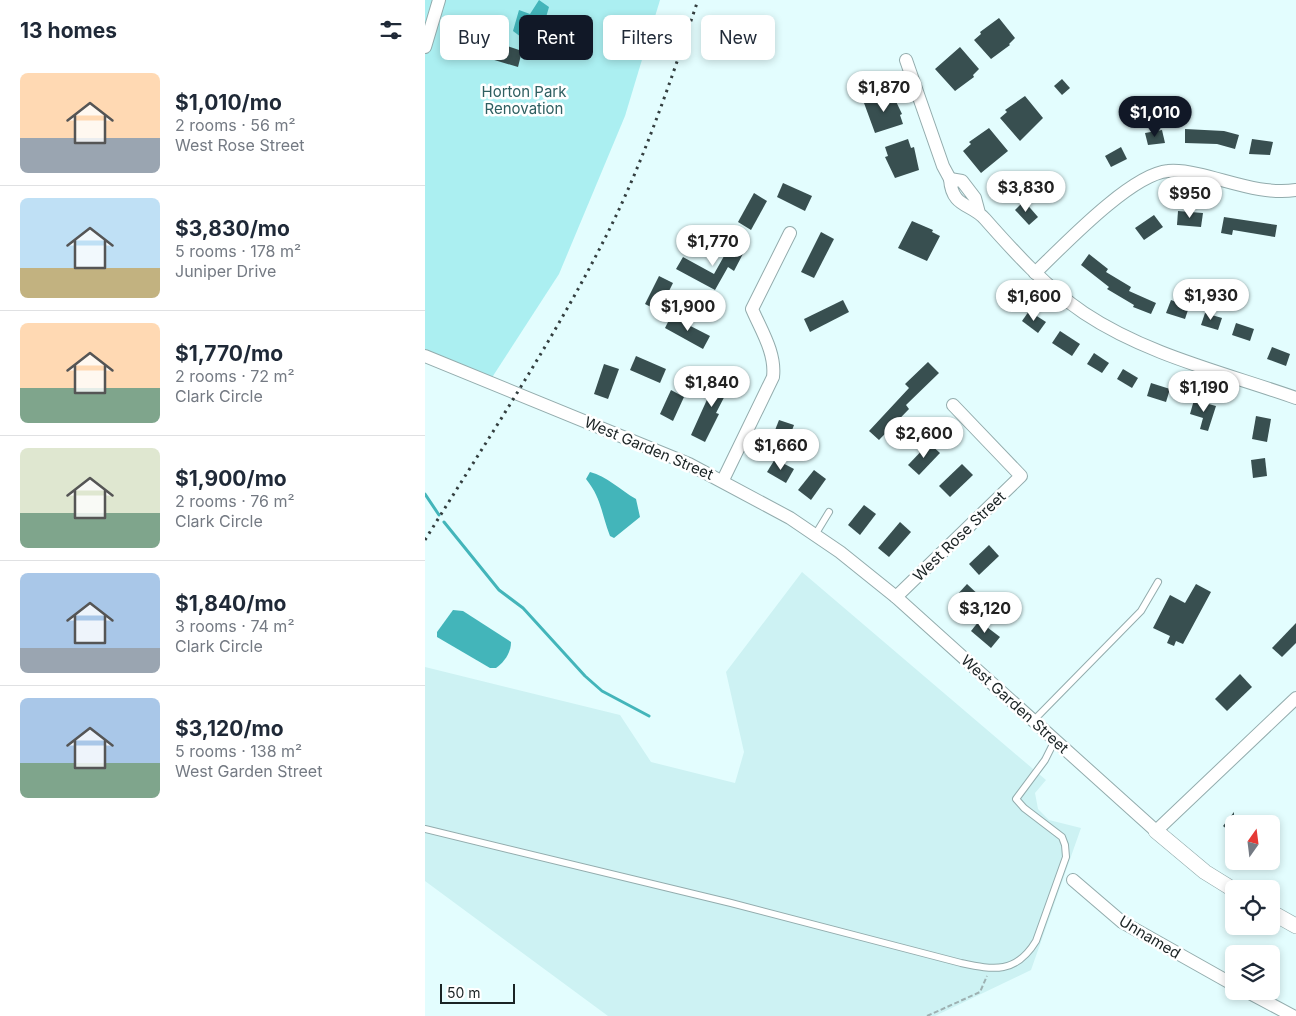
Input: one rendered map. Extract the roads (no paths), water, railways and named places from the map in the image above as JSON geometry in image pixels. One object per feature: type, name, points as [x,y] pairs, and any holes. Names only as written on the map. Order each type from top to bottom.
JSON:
[{"type":"street","points":[[425,47],[439,0]]},
{"type":"street","points":[[906,60],[943,166],[950,179],[962,181],[975,198],[979,212],[1035,273],[1083,312],[1116,332],[1151,348],[1296,398]]},
{"type":"street","points":[[1035,273],[1109,203],[1140,181],[1167,170],[1196,173],[1260,190],[1284,192],[1296,190]]},
{"type":"street","points":[[723,480],[773,377],[774,364],[751,309],[790,233]]},
{"type":"street","name":"West Garden Street","points":[[425,356],[656,450],[723,480],[815,535],[896,597],[1156,831]]},
{"type":"street","name":"West Rose Street","points":[[896,597],[1021,476],[953,405]]},
{"type":"street","points":[[1225,884],[1205,872],[1156,831],[1296,698]]},
{"type":"street","name":"Unnamed","points":[[1073,880],[1122,922],[1225,980]]},
{"type":"street","points":[[1280,917],[1296,926]]},
{"type":"street","points":[[1263,1000],[1293,1016]]},
{"type":"lane","points":[[815,535],[829,512]]},
{"type":"lane","points":[[1034,720],[1141,611],[1158,582]]},
{"type":"lane","points":[[425,829],[989,969],[1007,967],[1029,952],[1036,941],[1066,857],[1062,838],[1024,808],[1016,799],[1045,760],[1055,740]]},
{"type":"waterway","points":[[425,494],[439,515]]},
{"type":"waterway","points":[[444,522],[499,590],[523,608],[585,676],[602,691],[649,716]]},
{"type":"railway","points":[[425,540],[548,342],[614,220],[649,139],[698,0]]},
{"type":"park label","name":"Horton Park Renovation","points":[[524,100]]}]
